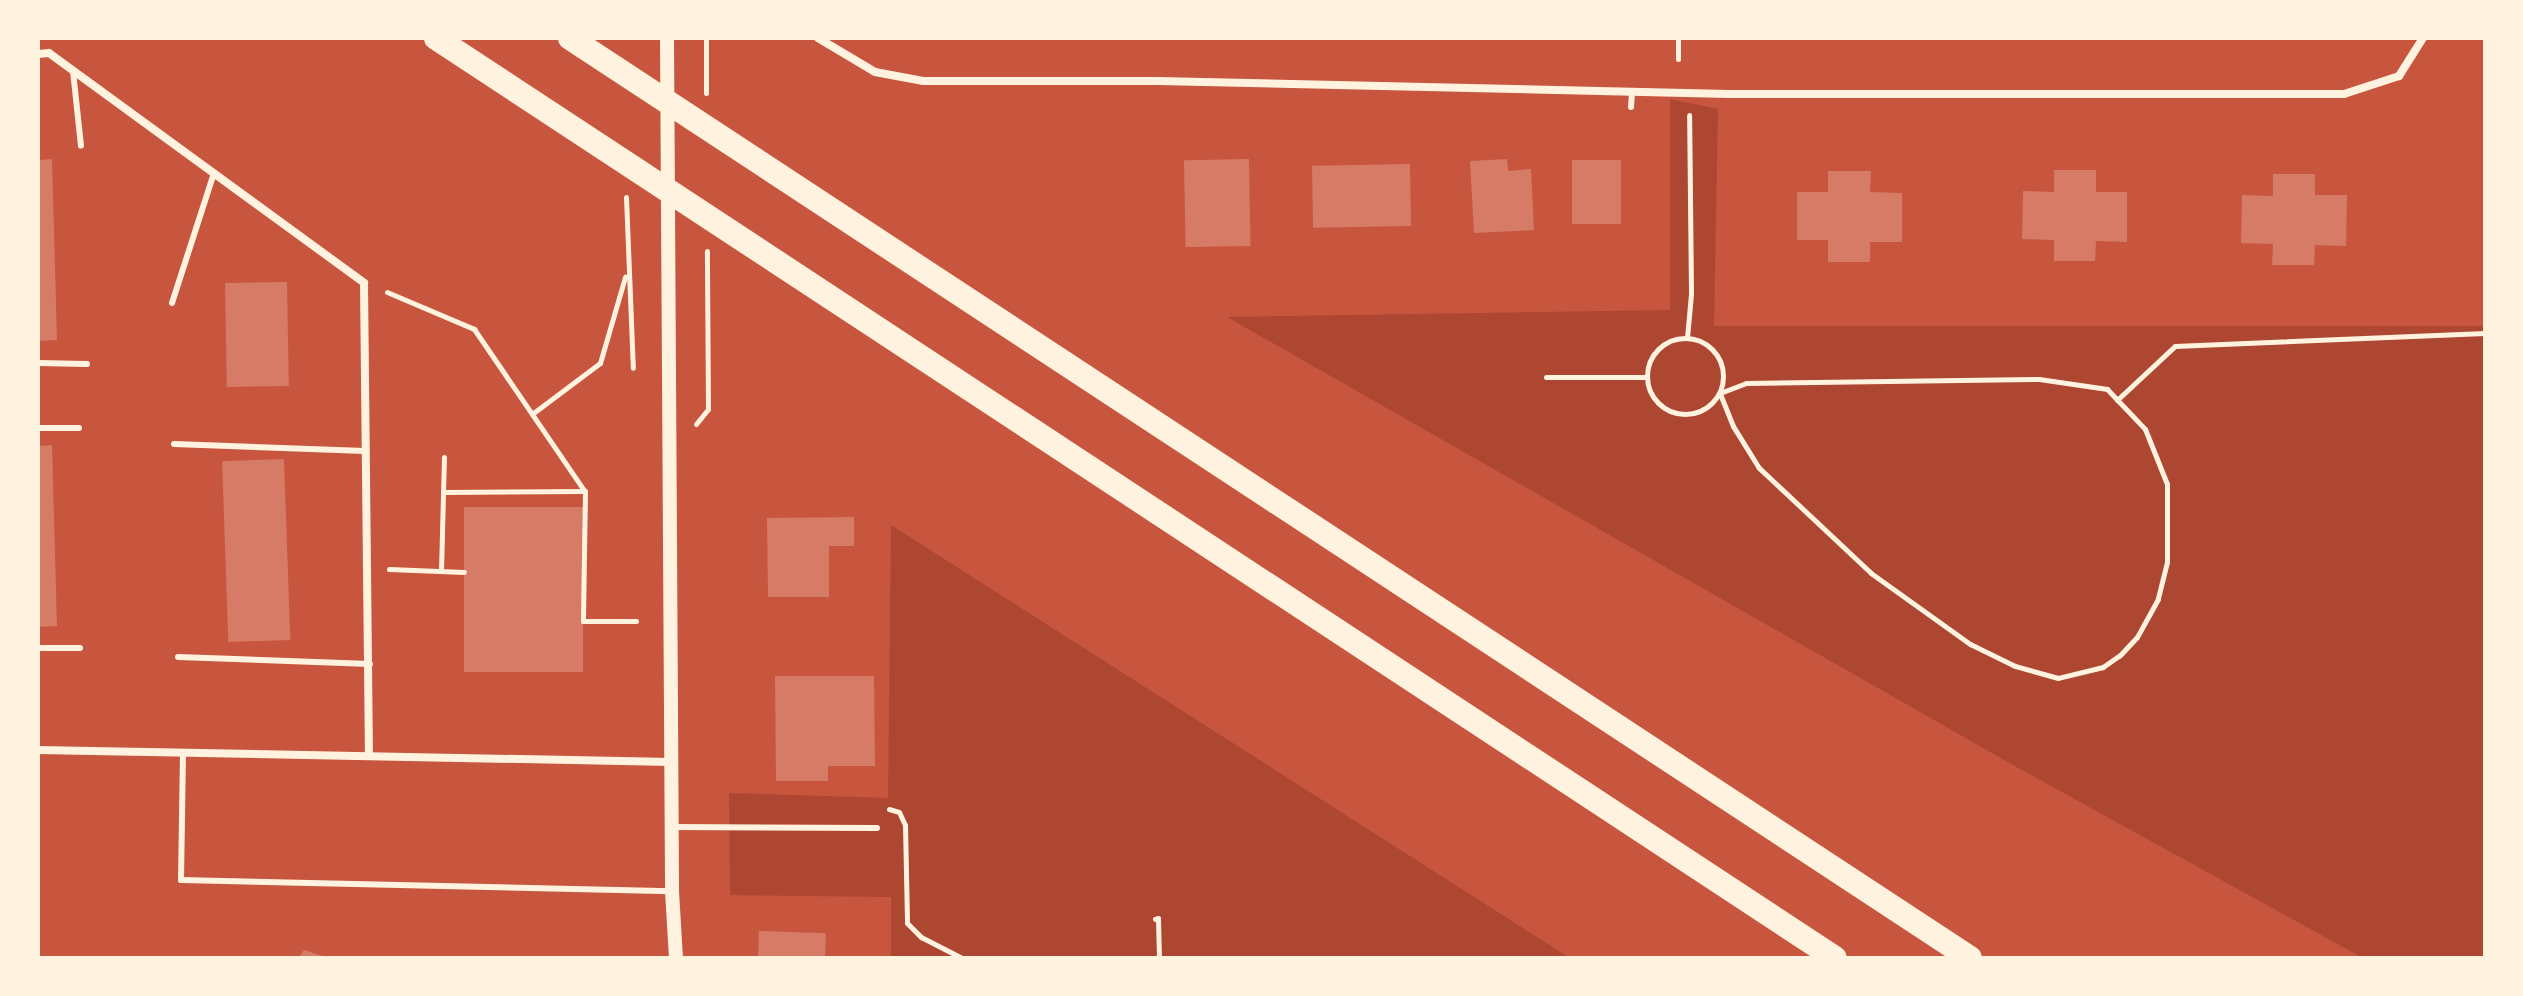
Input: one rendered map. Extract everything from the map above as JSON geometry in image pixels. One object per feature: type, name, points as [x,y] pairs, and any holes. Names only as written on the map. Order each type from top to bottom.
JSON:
[{"type":"highway","points":[[436,38],[1835,958]]},
{"type":"highway","points":[[570,38],[1970,958]]},
{"type":"street","points":[[667,38],[672,891],[676,958]]},
{"type":"street","points":[[818,38],[875,72],[923,81],[1158,81],[1632,93],[2344,94],[2399,76],[2423,38]]},
{"type":"street","points":[[38,54],[49,53],[364,283],[369,756]]},
{"type":"street","points":[[38,750],[672,762]]},
{"type":"lane","points":[[73,71],[81,146]]},
{"type":"lane","points":[[1631,107],[1632,93]]},
{"type":"lane","points":[[172,303],[214,173]]},
{"type":"lane","points":[[38,363],[87,364]]},
{"type":"lane","points":[[38,428],[79,428]]},
{"type":"lane","points":[[174,444],[365,451]]},
{"type":"lane","points":[[38,648],[80,648]]},
{"type":"lane","points":[[178,657],[370,664]]},
{"type":"lane","points":[[183,753],[181,880],[672,891]]},
{"type":"lane","points":[[672,827],[877,828]]},
{"type":"path","points":[[706,38],[706,70]]},
{"type":"path","points":[[1678,38],[1678,59]]},
{"type":"path","points":[[1687,338],[1691,294],[1689,108]]},
{"type":"path","points":[[532,414],[600,363],[617,314],[626,259],[633,368]]},
{"type":"path","points":[[364,283],[474,329],[585,491],[583,621],[636,621]]},
{"type":"path","points":[[2117,400],[2175,346],[2485,333]]},
{"type":"path","points":[[1687,338],[1663,345],[1649,365],[1647,377],[1656,400],[1677,413],[1702,410],[1720,393],[1746,383],[2039,379],[2107,389],[2145,429],[2167,484],[2167,562],[2158,599],[2137,637],[2103,667],[2058,678],[2015,666],[1970,644],[1871,573],[1759,468],[1733,426],[1720,393],[1723,381],[1718,356],[1710,347],[1687,338]]},
{"type":"path","points":[[1546,377],[1647,377]]},
{"type":"path","points":[[441,571],[444,457]]},
{"type":"path","points":[[443,492],[585,491]]},
{"type":"path","points":[[368,568],[464,572]]},
{"type":"path","points":[[903,816],[907,923],[921,937],[962,958]]},
{"type":"path","points":[[1155,919],[1158,918],[1159,958]]},
{"type":"shaded area","points":[[1670,99],[1718,109],[1714,326],[2485,326],[2485,958],[2363,958],[2020,769],[1227,317],[1670,310]]},
{"type":"shaded area","points":[[891,525],[1570,958],[891,958],[891,897],[730,895],[729,793],[888,798]]},
{"type":"building","points":[[52,159],[57,340],[38,341],[38,160]]},
{"type":"building","points":[[1249,159],[1251,246],[1186,247],[1184,160]]},
{"type":"building","points":[[1507,159],[1508,171],[1531,169],[1534,230],[1474,233],[1470,161]]},
{"type":"building","points":[[1572,160],[1621,160],[1621,224],[1572,224]]},
{"type":"building","points":[[1410,164],[1411,226],[1313,228],[1312,166]]},
{"type":"building","points":[[2054,170],[2096,170],[2096,192],[2127,192],[2127,242],[2096,241],[2095,261],[2054,261],[2054,240],[2022,239],[2023,191],[2054,192]]},
{"type":"building","points":[[1828,171],[1871,171],[1870,192],[1902,193],[1902,242],[1870,242],[1870,262],[1828,262],[1828,240],[1797,240],[1797,192],[1828,192]]},
{"type":"building","points":[[2273,174],[2315,174],[2315,195],[2347,195],[2346,246],[2315,245],[2314,265],[2272,265],[2273,244],[2241,243],[2242,195],[2273,196]]},
{"type":"building","points":[[287,282],[289,386],[227,387],[225,283]]},
{"type":"building","points":[[52,445],[57,626],[38,627],[38,446]]},
{"type":"building","points":[[284,459],[290,640],[228,642],[222,461]]},
{"type":"building","points":[[464,507],[583,507],[583,672],[464,672]]},
{"type":"building","points":[[854,517],[854,546],[829,546],[829,597],[768,597],[767,518]]},
{"type":"building","points":[[775,676],[874,676],[875,766],[828,766],[828,781],[776,781]]},
{"type":"building","points":[[759,931],[826,933],[825,958],[758,958]]},
{"type":"building","points":[[304,950],[326,957],[326,958],[298,958]]}]
